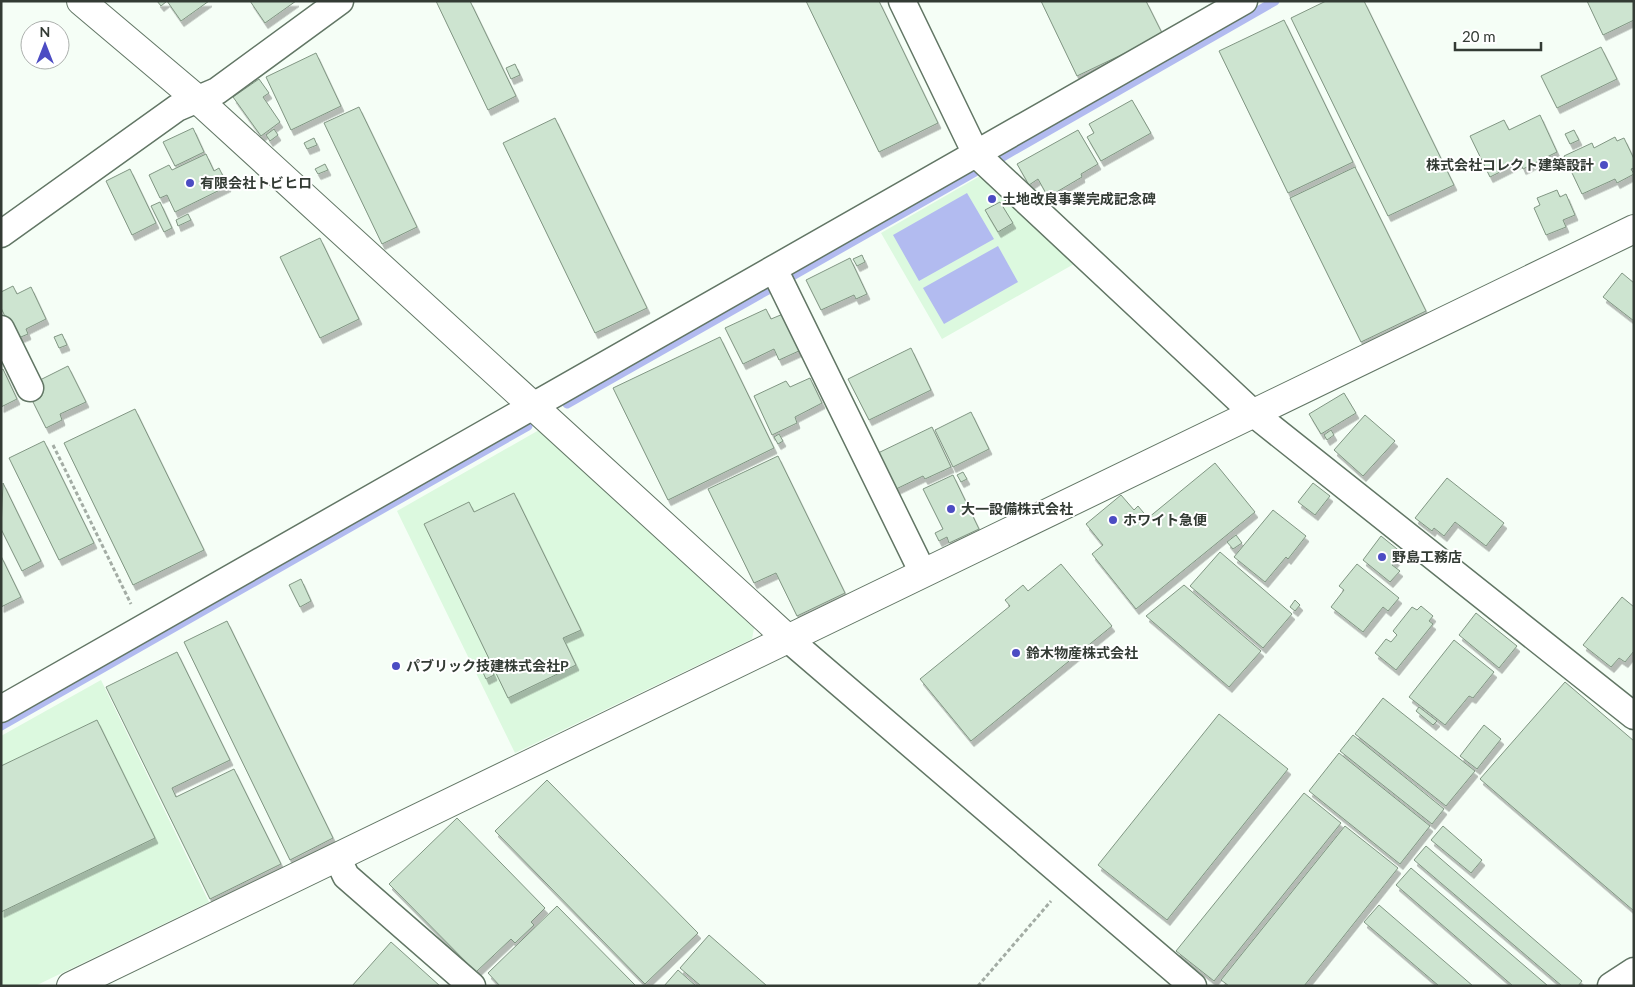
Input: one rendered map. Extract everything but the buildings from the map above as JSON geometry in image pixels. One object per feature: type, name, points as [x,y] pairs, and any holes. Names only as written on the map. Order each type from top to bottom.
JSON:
[{"type":"street","points":[[81,1],[197,99],[787,638],[1193,986]]},
{"type":"street","points":[[1,234],[177,108],[217,91],[340,1]]},
{"type":"street","points":[[902,1],[976,154],[1254,413],[1634,716]]},
{"type":"street","points":[[1,709],[1244,1]]},
{"type":"street","points":[[70,986],[1634,229]]},
{"type":"street","points":[[774,269],[923,573]]},
{"type":"street","points":[[1,329],[30,388]]},
{"type":"street","points":[[337,857],[346,876],[472,986]]},
{"type":"street","points":[[1611,986],[1634,972]]},
{"type":"path","points":[[53,445],[143,628]]},
{"type":"path","points":[[978,986],[1069,880]]},
{"type":"shaded area","points":[[980,176],[1074,264],[942,339],[881,233]]},
{"type":"shaded area","points":[[539,430],[754,628],[752,639],[515,753],[397,511]]},
{"type":"shaded area","points":[[101,680],[209,902],[35,986],[1,986],[1,736]]},
{"type":"water","points":[[967,193],[994,239],[919,281],[893,235]]},
{"type":"water","points":[[998,246],[1018,282],[944,324],[923,288]]},
{"type":"waterway","points":[[999,159],[1275,1]]},
{"type":"waterway","points":[[794,275],[975,172]]},
{"type":"waterway","points":[[567,404],[768,290]]},
{"type":"waterway","points":[[1,726],[528,426]]},
{"type":"place","name":"株式会社コレクト建築設計","points":[[1604,165]]},
{"type":"place","name":"有限会社トビヒロ","points":[[190,183]]},
{"type":"place","name":"土地改良事業完成記念碑","points":[[992,199]]},
{"type":"place","name":"大一設備株式会社","points":[[951,509]]},
{"type":"place","name":"ホワイト急便","points":[[1113,520]]},
{"type":"place","name":"野島工務店","points":[[1382,557]]},
{"type":"place","name":"鈴木物産株式会社","points":[[1016,653]]},
{"type":"place","name":"パブリック技建株式会社P","points":[[396,666]]}]
